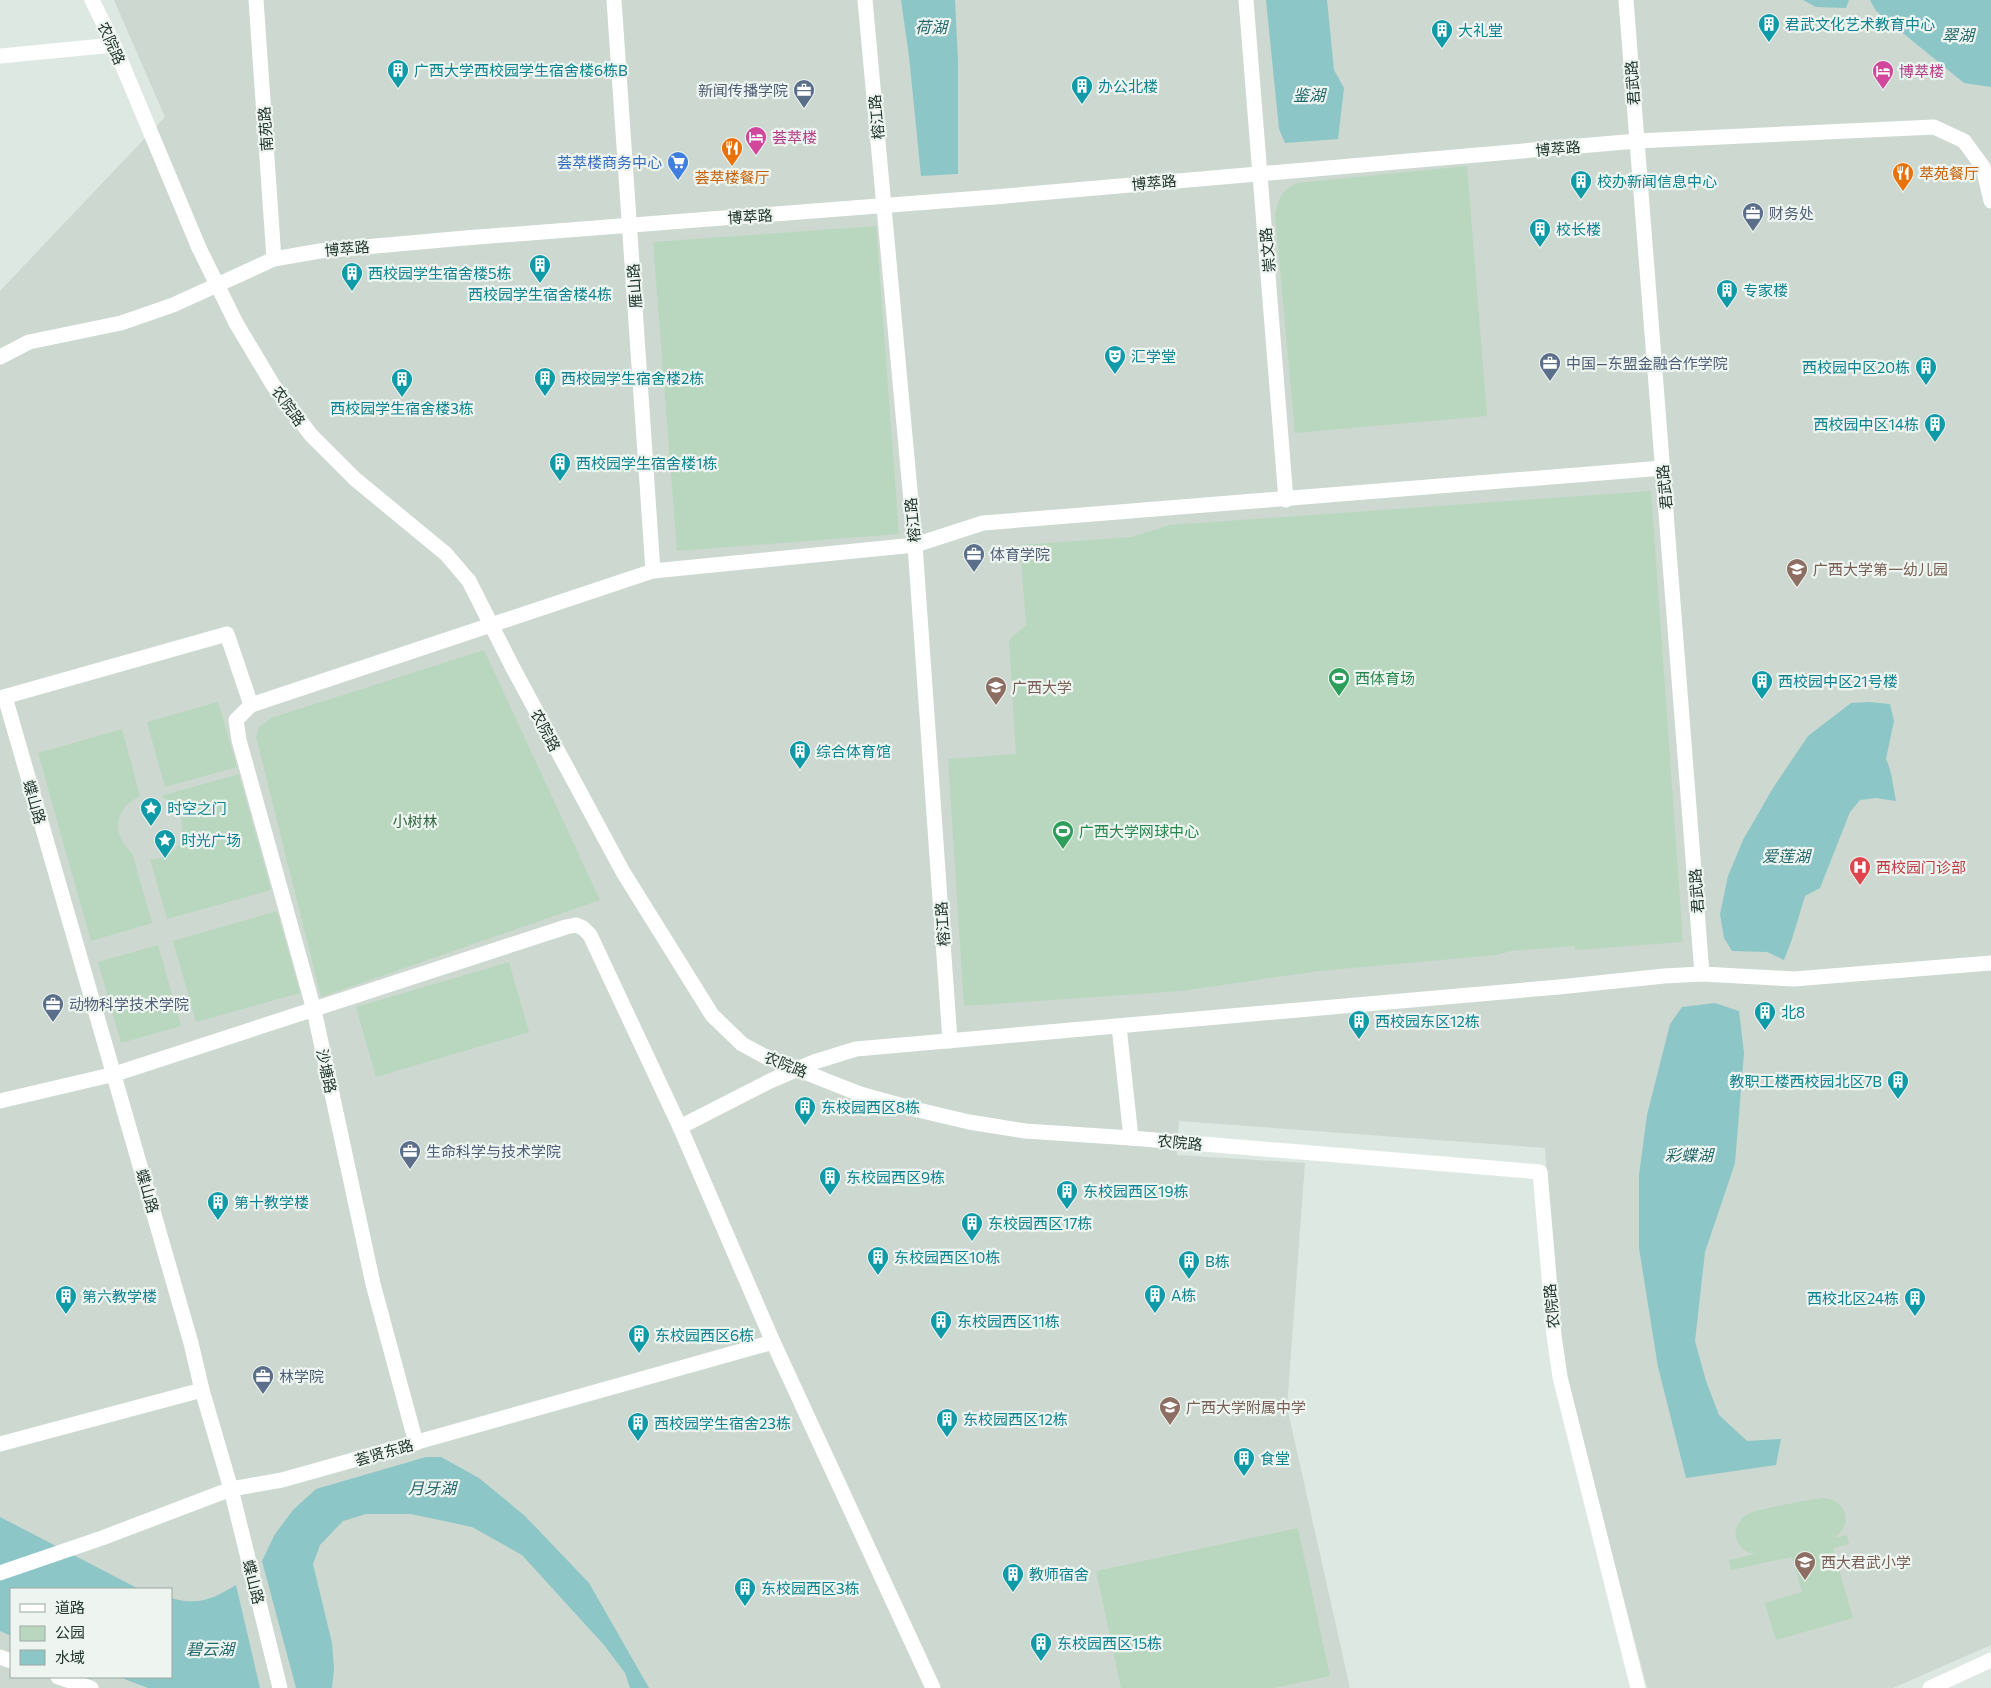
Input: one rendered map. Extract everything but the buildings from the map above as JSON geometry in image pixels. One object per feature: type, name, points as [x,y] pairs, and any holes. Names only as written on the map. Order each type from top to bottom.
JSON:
[{"type":"street","name":"农院路","points":[[92,0],[114,46],[199,248],[236,323],[273,385],[310,435],[355,479],[446,554],[469,581],[513,668],[623,872],[712,1015],[742,1044],[764,1056],[860,1094],[969,1122],[1025,1131],[1540,1172],[1554,1335],[1560,1377],[1638,1688]]},
{"type":"street","name":"南苑路","points":[[256,0],[274,259]]},
{"type":"street","name":"雁山路","points":[[614,0],[653,572]]},
{"type":"street","name":"榕江路","points":[[865,0],[915,545],[950,1041]]},
{"type":"street","name":"崇文路","points":[[1246,0],[1286,500]]},
{"type":"street","name":"君武路","points":[[1626,0],[1702,974]]},
{"type":"street","points":[[0,56],[114,46]]},
{"type":"street","name":"博萃路","points":[[0,357],[29,342],[121,322],[174,305],[274,259],[320,251],[1637,141],[1934,127],[1964,141],[1983,167],[1991,202]]},
{"type":"street","points":[[2,698],[228,634],[251,706],[653,572],[915,545],[983,523],[1286,500],[1662,468]]},
{"type":"street","name":"蝶山路","points":[[2,698],[115,1074],[192,1343],[202,1390],[231,1489],[280,1688]]},
{"type":"street","name":"沙塘路","points":[[251,706],[236,720],[240,740],[314,1010],[372,1284],[416,1443]]},
{"type":"street","points":[[0,1101],[115,1074],[314,1010],[521,940],[576,925],[584,928],[590,935],[680,1127],[773,1342],[933,1688]]},
{"type":"street","points":[[680,1127],[770,1081],[814,1062],[856,1049],[1664,976],[1702,974],[1794,979],[1991,963]]},
{"type":"street","points":[[1119,1026],[1131,1138]]},
{"type":"street","name":"荟贤东路","points":[[0,1573],[102,1538],[231,1489],[282,1480],[773,1342]]},
{"type":"street","points":[[0,1444],[202,1390]]},
{"type":"street","points":[[1930,1688],[1991,1660]]},
{"type":"street","points":[[61,1678],[91,1688]]},
{"type":"shaded area","name":"广西大学","points":[[114,0],[1991,0],[1991,1645],[1893,1688],[1647,1688],[1566,1376],[1552,1257],[1545,1148],[1179,1121],[1177,1155],[1305,1163],[1287,1407],[1350,1688],[0,1688],[0,291],[165,117]]},
{"type":"green space","points":[[1467,166],[1487,416],[1295,433],[1275,215],[1284,191],[1298,183]]},
{"type":"green space","points":[[876,226],[899,534],[677,551],[653,242]]},
{"type":"green space","name":"西体育场","points":[[1651,491],[1683,942],[1575,950],[1575,946],[1511,951],[1497,955],[1319,971],[1181,991],[964,1006],[948,759],[1016,754],[1009,640],[1026,625],[1020,545],[1131,537],[1170,525]]},
{"type":"green space","name":"小树林","points":[[484,650],[600,900],[321,997],[256,737],[259,727],[271,718]]},
{"type":"green space","points":[[218,702],[237,767],[165,787],[147,722]]},
{"type":"green space","points":[[122,729],[140,796],[131,801],[121,814],[118,830],[125,845],[132,853],[152,923],[91,941],[38,753]]},
{"type":"green space","points":[[239,774],[271,890],[167,919],[150,859],[162,857],[172,852],[179,844],[182,834],[182,823],[179,813],[172,804],[161,796]]},
{"type":"green space","points":[[277,911],[300,993],[196,1022],[173,941]]},
{"type":"green space","points":[[158,945],[181,1026],[121,1043],[98,962]]},
{"type":"green space","points":[[509,962],[529,1032],[376,1077],[356,1007]]},
{"type":"green space","points":[[1822,1498],[1830,1499],[1837,1503],[1845,1513],[1844,1526],[1834,1538],[1847,1535],[1849,1544],[1833,1548],[1853,1618],[1776,1640],[1765,1603],[1802,1592],[1792,1557],[1731,1570],[1729,1560],[1756,1554],[1747,1551],[1739,1545],[1736,1538],[1736,1528],[1743,1517],[1752,1512]]},
{"type":"green space","points":[[1298,1528],[1330,1676],[1274,1688],[1121,1688],[1096,1571]]},
{"type":"water","name":"荷湖","points":[[901,0],[955,0],[958,61],[958,174],[921,176],[909,56]]},
{"type":"water","name":"鉴湖","points":[[1266,0],[1327,0],[1334,70],[1344,88],[1338,139],[1285,143],[1279,129]]},
{"type":"water","points":[[1803,0],[1849,0],[1846,8],[1816,7]]},
{"type":"water","name":"翠湖","points":[[1870,0],[1991,0],[1991,87],[1964,83],[1876,11]]},
{"type":"water","name":"爱莲湖","points":[[1851,703],[1890,704],[1894,721],[1886,759],[1896,801],[1876,798],[1860,800],[1850,812],[1820,888],[1805,896],[1784,960],[1767,952],[1732,951],[1724,938],[1720,914],[1728,876],[1743,840],[1773,788],[1808,736]]},
{"type":"water","name":"彩蝶湖","points":[[1715,1003],[1739,1011],[1744,1053],[1735,1163],[1705,1252],[1695,1341],[1706,1381],[1719,1415],[1747,1441],[1781,1439],[1776,1465],[1686,1478],[1658,1367],[1639,1248],[1639,1175],[1647,1115],[1670,1024],[1682,1007]]},
{"type":"water","name":"月牙湖","points":[[426,1457],[441,1457],[479,1478],[525,1516],[589,1583],[649,1688],[630,1688],[625,1673],[604,1645],[522,1555],[472,1527],[411,1514],[366,1514],[343,1521],[320,1545],[313,1564],[332,1643],[334,1669],[332,1688],[296,1688],[262,1561],[275,1534],[293,1510],[316,1489]]},
{"type":"water","points":[[0,1517],[137,1588],[10,1588],[10,1636],[0,1631]]},
{"type":"water","name":"碧云湖","points":[[236,1585],[260,1688],[148,1688],[122,1678],[172,1678],[172,1598],[197,1601],[220,1594]]},
{"type":"place","name":"君武文化艺术教育中心","points":[[1769,43]]},
{"type":"place","name":"大礼堂","points":[[1442,49]]},
{"type":"place","name":"广西大学西校园学生宿舍楼6栋B","points":[[398,89]]},
{"type":"place","name":"博萃楼","points":[[1883,90]]},
{"type":"place","name":"办公北楼","points":[[1082,105]]},
{"type":"place","name":"新闻传播学院","points":[[804,109]]},
{"type":"place","name":"荟萃楼","points":[[756,156]]},
{"type":"place","name":"荟萃楼餐厅","points":[[732,167]]},
{"type":"place","name":"荟萃楼商务中心","points":[[678,181]]},
{"type":"place","name":"萃苑餐厅","points":[[1903,192]]},
{"type":"place","name":"校办新闻信息中心","points":[[1581,200]]},
{"type":"place","name":"财务处","points":[[1753,232]]},
{"type":"place","name":"校长楼","points":[[1540,248]]},
{"type":"place","name":"西校园学生宿舍楼4栋","points":[[540,284]]},
{"type":"place","name":"西校园学生宿舍楼5栋","points":[[352,292]]},
{"type":"place","name":"专家楼","points":[[1727,309]]},
{"type":"place","name":"汇学堂","points":[[1115,375]]},
{"type":"place","name":"中国—东盟金融合作学院","points":[[1550,382]]},
{"type":"place","name":"西校园中区20栋","points":[[1926,386]]},
{"type":"place","name":"西校园学生宿舍楼2栋","points":[[545,397]]},
{"type":"place","name":"西校园学生宿舍楼3栋","points":[[402,398]]},
{"type":"place","name":"西校园中区14栋","points":[[1935,443]]},
{"type":"place","name":"西校园学生宿舍楼1栋","points":[[560,482]]},
{"type":"place","name":"体育学院","points":[[974,573]]},
{"type":"place","name":"广西大学第一幼儿园","points":[[1797,588]]},
{"type":"place","name":"西体育场","points":[[1339,697]]},
{"type":"place","name":"西校园中区21号楼","points":[[1762,700]]},
{"type":"place","name":"广西大学","points":[[996,706]]},
{"type":"place","name":"综合体育馆","points":[[800,770]]},
{"type":"place","name":"时空之门","points":[[151,827]]},
{"type":"place","name":"广西大学网球中心","points":[[1063,850]]},
{"type":"place","name":"时光广场","points":[[165,859]]},
{"type":"place","name":"西校园门诊部","points":[[1860,886]]},
{"type":"place","name":"动物科学技术学院","points":[[53,1023]]},
{"type":"place","name":"北8","points":[[1765,1031]]},
{"type":"place","name":"西校园东区12栋","points":[[1359,1040]]},
{"type":"place","name":"教职工楼西校园北区7B","points":[[1898,1100]]},
{"type":"place","name":"东校园西区8栋","points":[[805,1126]]},
{"type":"place","name":"生命科学与技术学院","points":[[410,1170]]},
{"type":"place","name":"东校园西区9栋","points":[[830,1196]]},
{"type":"place","name":"东校园西区19栋","points":[[1067,1210]]},
{"type":"place","name":"第十教学楼","points":[[218,1221]]},
{"type":"place","name":"东校园西区17栋","points":[[972,1242]]},
{"type":"place","name":"东校园西区10栋","points":[[878,1276]]},
{"type":"place","name":"B栋","points":[[1189,1280]]},
{"type":"place","name":"A栋","points":[[1155,1314]]},
{"type":"place","name":"第六教学楼","points":[[66,1315]]},
{"type":"place","name":"西校北区24栋","points":[[1915,1317]]},
{"type":"place","name":"东校园西区11栋","points":[[941,1340]]},
{"type":"place","name":"东校园西区6栋","points":[[639,1354]]},
{"type":"place","name":"林学院","points":[[263,1395]]},
{"type":"place","name":"广西大学附属中学","points":[[1170,1426]]},
{"type":"place","name":"东校园西区12栋","points":[[947,1438]]},
{"type":"place","name":"西校园学生宿舍23栋","points":[[638,1442]]},
{"type":"place","name":"食堂","points":[[1244,1477]]},
{"type":"place","name":"西大君武小学","points":[[1805,1581]]},
{"type":"place","name":"教师宿舍","points":[[1013,1593]]},
{"type":"place","name":"东校园西区3栋","points":[[745,1607]]},
{"type":"place","name":"东校园西区15栋","points":[[1041,1662]]}]
